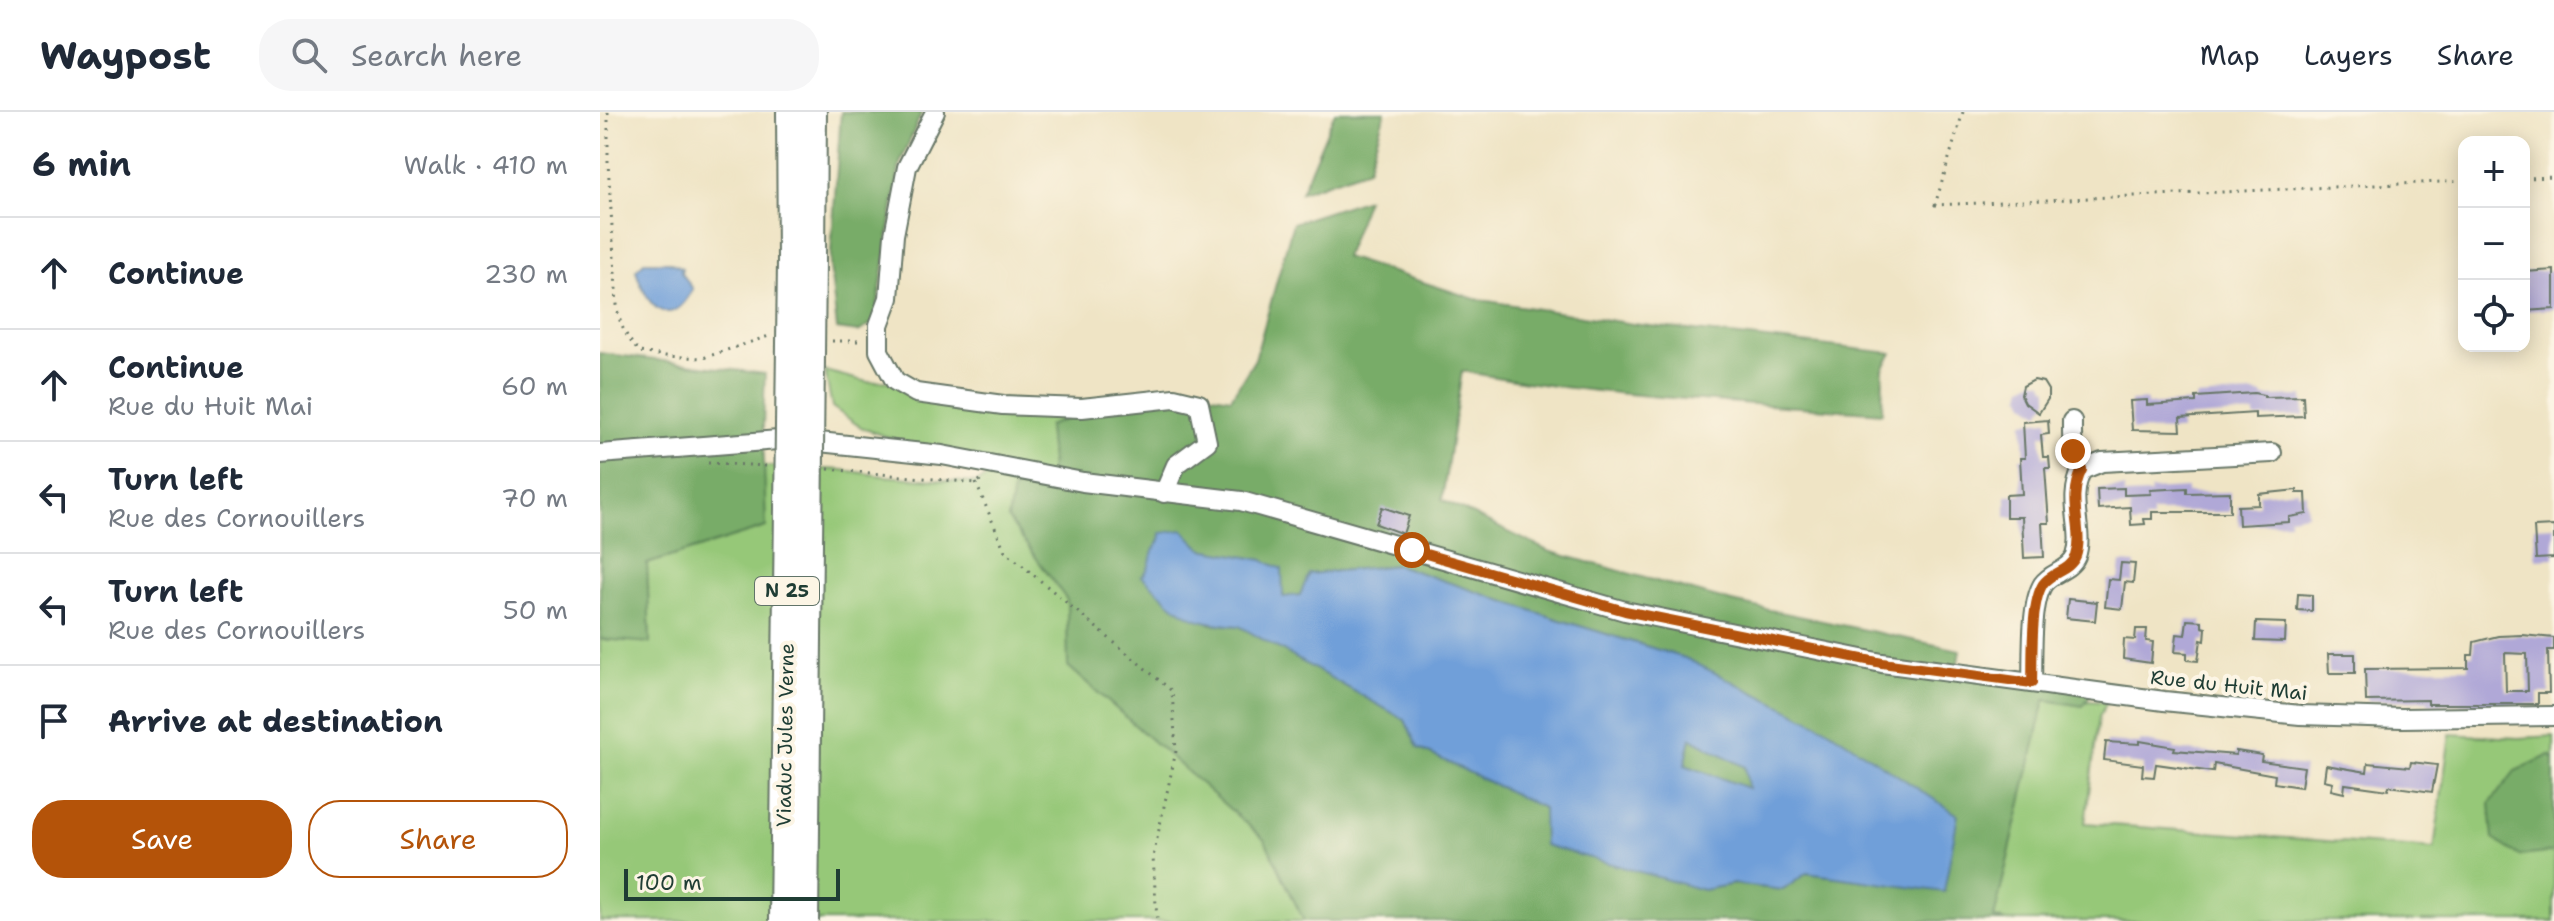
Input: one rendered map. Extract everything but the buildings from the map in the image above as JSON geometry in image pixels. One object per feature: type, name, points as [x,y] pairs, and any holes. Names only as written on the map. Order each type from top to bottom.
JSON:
[{"type":"highway","name":"N 25","points":[[790,112],[801,261]]},
{"type":"highway","name":"N 25","points":[[801,261],[813,112]]},
{"type":"highway","name":"Viaduc Jules Verne","points":[[783,921],[801,261]]},
{"type":"highway","name":"Viaduc Jules Verne","points":[[801,261],[805,921]]},
{"type":"street","points":[[935,112],[907,167],[894,235],[889,298],[879,325],[879,351],[889,372],[895,381],[916,393],[1003,405],[1082,408],[1174,398],[1199,404],[1207,442],[1176,465],[1164,493]]},
{"type":"street","points":[[2072,421],[2073,451],[2082,470]]},
{"type":"street","name":"Rue du Huit Mai","points":[[600,454],[791,439],[942,455],[1083,482],[1241,501],[1625,611],[1902,665],[2164,701],[2300,715],[2402,718],[2554,716]]},
{"type":"street","points":[[2032,683],[2038,595],[2048,579],[2068,567],[2077,552],[2074,490],[2082,470],[2102,462],[2272,453]]},
{"type":"path","points":[[608,112],[608,163],[618,320],[625,335],[639,352],[703,358],[773,335]]},
{"type":"path","points":[[1963,112],[1935,205],[2458,181]]},
{"type":"path","points":[[2530,178],[2554,177]]},
{"type":"path","points":[[826,341],[879,341]]},
{"type":"path","points":[[976,483],[1005,551],[1172,691],[1176,751],[1153,857],[1157,921]]},
{"type":"green space","points":[[841,112],[922,112],[900,163],[875,322],[858,332],[837,329],[830,266]]},
{"type":"green space","points":[[1335,112],[1385,112],[1368,169],[1301,192]]},
{"type":"green space","points":[[1367,199],[1345,257],[1475,299],[1633,324],[1892,353],[1883,369],[1882,413],[1619,393],[1462,371],[1442,500],[1548,551],[1732,602],[1960,650],[1956,675],[2092,692],[2083,706],[2045,700],[1994,918],[2006,921],[1304,921],[1265,840],[1068,666],[1067,600],[1008,519],[1013,489],[1048,487],[1051,462],[1048,426],[1100,406],[1174,398],[1176,389],[1231,398],[1255,359],[1293,223]],"holes":[[[1161,542],[1263,560],[1283,598],[1301,595],[1309,574],[1397,565],[1685,658],[1944,891],[1807,873],[1783,890],[1734,884],[1703,890],[1544,808],[1418,748],[1405,720],[1239,626],[1211,624],[1143,576]]]},
{"type":"green space","points":[[600,353],[765,374],[766,527],[647,564],[650,643],[600,639]]},
{"type":"green space","points":[[825,371],[867,382],[895,381],[916,393],[1100,406],[1048,426],[1051,462],[1048,488],[1008,519],[1067,600],[1068,666],[1265,840],[1304,921],[600,921],[600,639],[650,642],[647,564],[765,527],[763,466],[976,483],[992,474],[862,428],[832,407]]},
{"type":"green space","points":[[2045,700],[2083,706],[2087,701],[2107,702],[2099,717],[2085,823],[2434,849],[2450,734],[2518,738],[2554,736],[2554,921],[2006,921],[1994,918]]},
{"type":"green space","points":[[1691,737],[1746,767],[1749,789],[1685,765]]},
{"type":"green space","points":[[2550,755],[2554,759],[2554,852],[2520,856],[2493,839],[2490,803],[2515,771]]},
{"type":"water","points":[[644,262],[669,262],[682,268],[681,272],[693,289],[684,303],[667,312],[659,310],[652,303],[636,270]]},
{"type":"water","points":[[1183,530],[1202,549],[1263,560],[1282,569],[1283,597],[1300,595],[1309,574],[1397,565],[1685,658],[1824,727],[1958,815],[1944,892],[1807,873],[1783,890],[1734,884],[1703,890],[1544,845],[1543,808],[1418,748],[1405,720],[1239,626],[1206,622],[1176,607],[1142,576],[1161,533]],"holes":[[[1691,738],[1745,767],[1748,788],[1685,765]]]},
{"type":"route","points":[[1412,550],[1625,611],[1882,663],[2032,683],[2038,595],[2048,579],[2074,561],[2077,552],[2074,490],[2082,470],[2073,451]]}]
